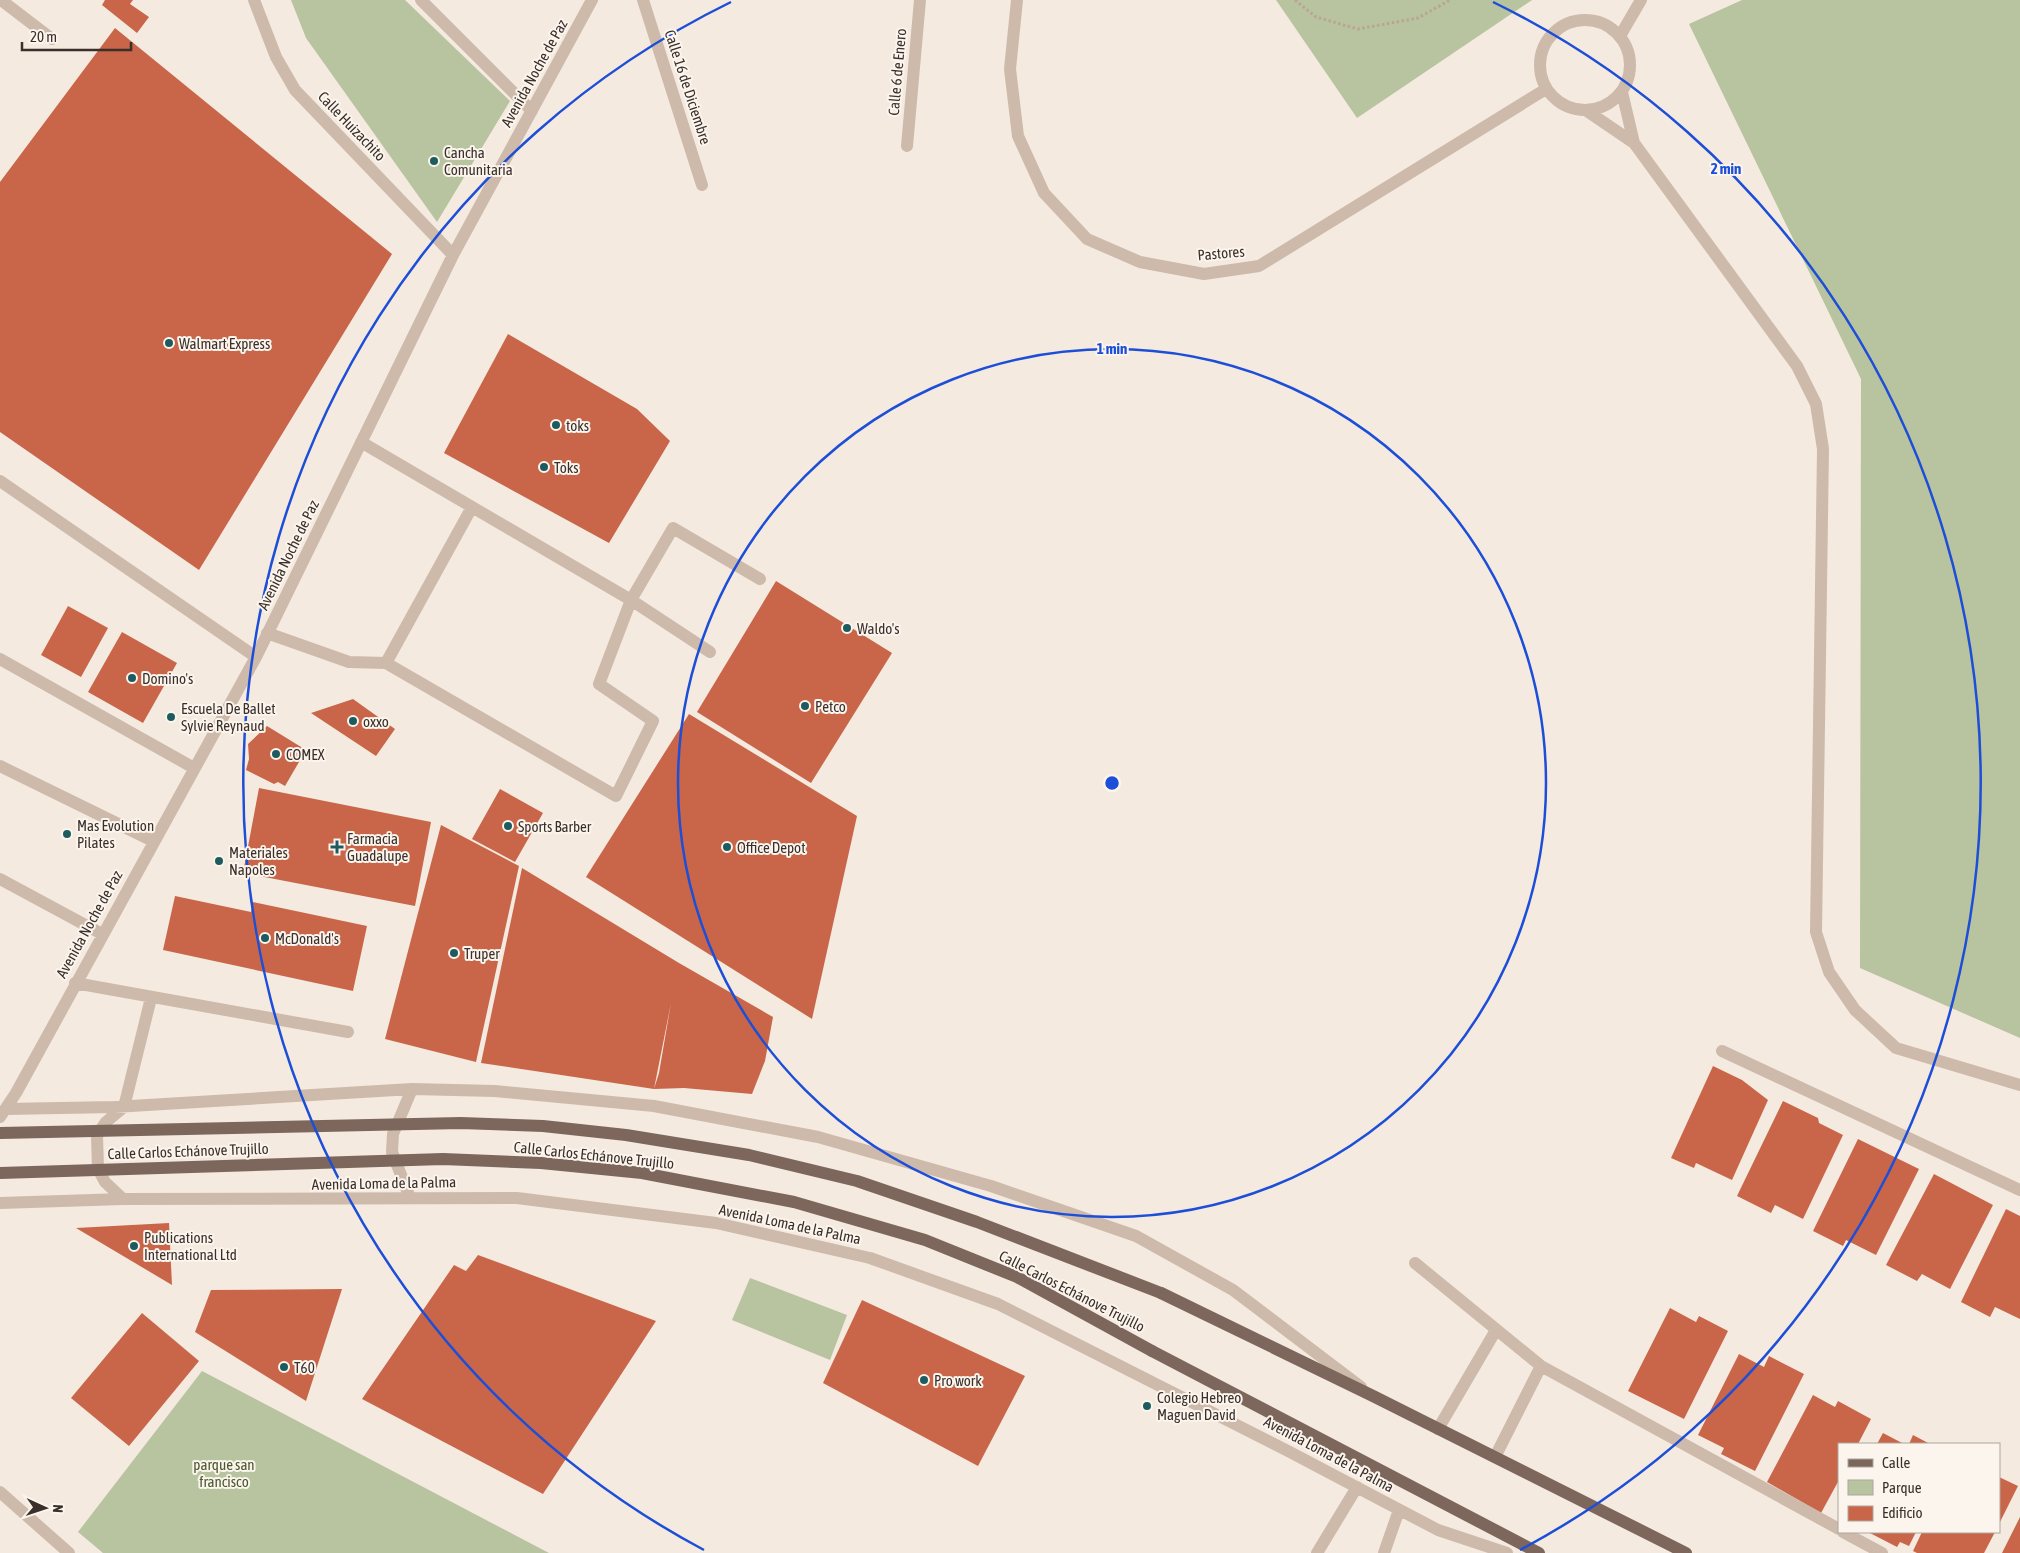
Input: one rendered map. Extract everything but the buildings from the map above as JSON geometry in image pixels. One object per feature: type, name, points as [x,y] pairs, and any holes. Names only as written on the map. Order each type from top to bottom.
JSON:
[{"type":"main road","name":"Calle Carlos Echánove Trujillo","points":[[0,1133],[461,1123],[543,1126],[626,1135],[749,1155],[857,1181],[977,1222],[1161,1292],[1373,1396]]},
{"type":"main road","name":"Calle Carlos Echánove Trujillo","points":[[0,1172],[443,1159],[540,1163],[642,1173],[794,1202],[925,1240],[1017,1277],[1152,1351]]},
{"type":"main road","name":"Avenida Loma de la Palma","points":[[1152,1351],[1539,1553]]},
{"type":"main road","points":[[1373,1396],[1686,1553]]},
{"type":"street","points":[[2,0],[52,39]]},
{"type":"street","name":"Calle Huizachito","points":[[254,0],[276,57],[295,90],[453,255]]},
{"type":"street","points":[[422,0],[532,111]]},
{"type":"street","name":"Avenida Noche de Paz","points":[[3,1113],[256,657],[453,255],[592,0]]},
{"type":"street","name":"Calle 16 de Diciembre","points":[[643,0],[702,185]]},
{"type":"street","name":"Calle 6 de Enero","points":[[907,146],[920,0]]},
{"type":"street","name":"Pastores","points":[[1017,0],[1010,70],[1018,136],[1044,193],[1087,239],[1140,262],[1204,274],[1259,266],[1546,89]]},
{"type":"street","points":[[1620,36],[1641,0]]},
{"type":"street","points":[[1587,110],[1607,105],[1622,92],[1629,73],[1629,53],[1620,36],[1597,21],[1570,21],[1548,37],[1539,62],[1546,89],[1563,105],[1587,110],[1634,143],[1797,366],[1816,404],[1823,449],[1816,932],[1828,972],[1855,1010],[1896,1048],[2020,1085]]},
{"type":"street","points":[[1622,92],[1634,143]]},
{"type":"street","points":[[361,442],[631,600],[710,652]]},
{"type":"street","points":[[0,481],[256,657]]},
{"type":"street","points":[[386,663],[472,507]]},
{"type":"street","points":[[267,633],[350,662],[386,663],[616,796],[653,722],[599,684],[631,600],[673,528],[760,578]]},
{"type":"street","points":[[0,659],[194,768]]},
{"type":"street","points":[[0,766],[153,842]]},
{"type":"street","points":[[0,879],[102,934]]},
{"type":"street","points":[[75,983],[348,1032]]},
{"type":"street","points":[[123,1199],[105,1182],[98,1169],[96,1153],[97,1134],[106,1122],[124,1107],[151,998]]},
{"type":"street","points":[[1722,1051],[2020,1190]]},
{"type":"street","points":[[3,1113],[412,1089],[496,1091],[654,1106],[818,1137],[991,1186],[1136,1236],[1233,1290],[1373,1396]]},
{"type":"street","points":[[410,1198],[392,1152],[393,1134],[412,1089]]},
{"type":"street","name":"Avenida Loma de la Palma","points":[[0,1203],[123,1199],[517,1198],[716,1224],[870,1258],[998,1304],[1438,1530],[1507,1553]]},
{"type":"street","points":[[1415,1263],[1541,1366],[1838,1528]]},
{"type":"street","points":[[1438,1429],[1496,1330]]},
{"type":"street","points":[[1496,1458],[1541,1366]]},
{"type":"street","points":[[1317,1553],[1357,1487]]},
{"type":"street","points":[[0,1492],[69,1553]]},
{"type":"street","points":[[1384,1553],[1400,1510]]},
{"type":"street","points":[[1845,1533],[1882,1553]]},
{"type":"path","points":[[1295,0],[1316,17],[1358,29],[1418,18],[1450,0]]},
{"type":"green space","name":"Cancha Comunitaria","points":[[291,0],[405,0],[510,101],[437,222],[306,38]]},
{"type":"green space","points":[[1276,0],[1532,0],[1357,118]]},
{"type":"green space","points":[[1742,0],[2020,0],[2020,1038],[1860,968],[1861,379],[1689,24]]},
{"type":"green space","points":[[750,1278],[847,1315],[830,1360],[732,1320]]},
{"type":"green space","name":"parque san francisco","points":[[202,1371],[549,1553],[103,1553],[78,1532]]},
{"type":"place","name":"Cancha Comunitaria","points":[[434,161]]},
{"type":"place","name":"Walmart Express","points":[[169,343]]},
{"type":"place","name":"toks","points":[[556,425]]},
{"type":"place","name":"Toks","points":[[544,467]]},
{"type":"place","name":"Waldo's","points":[[847,628]]},
{"type":"place","name":"Domino's","points":[[132,678]]},
{"type":"place","name":"Petco","points":[[805,706]]},
{"type":"place","name":"Escuela De Ballet Sylvie Reynaud","points":[[171,717]]},
{"type":"place","name":"oxxo","points":[[353,721]]},
{"type":"place","name":"COMEX","points":[[276,754]]},
{"type":"place","name":"Sports Barber","points":[[508,826]]},
{"type":"place","name":"Mas Evolution Pilates","points":[[67,834]]},
{"type":"place","name":"Farmacia Guadalupe","points":[[337,847]]},
{"type":"place","name":"Office Depot","points":[[727,847]]},
{"type":"place","name":"Materiales Napoles","points":[[219,861]]},
{"type":"place","name":"McDonald's","points":[[265,938]]},
{"type":"place","name":"Truper","points":[[454,953]]},
{"type":"place","name":"Publications International Ltd","points":[[134,1246]]},
{"type":"place","name":"T60","points":[[284,1367]]},
{"type":"place","name":"Pro work","points":[[924,1380]]},
{"type":"place","name":"Colegio Hebreo Maguen David","points":[[1147,1406]]}]
